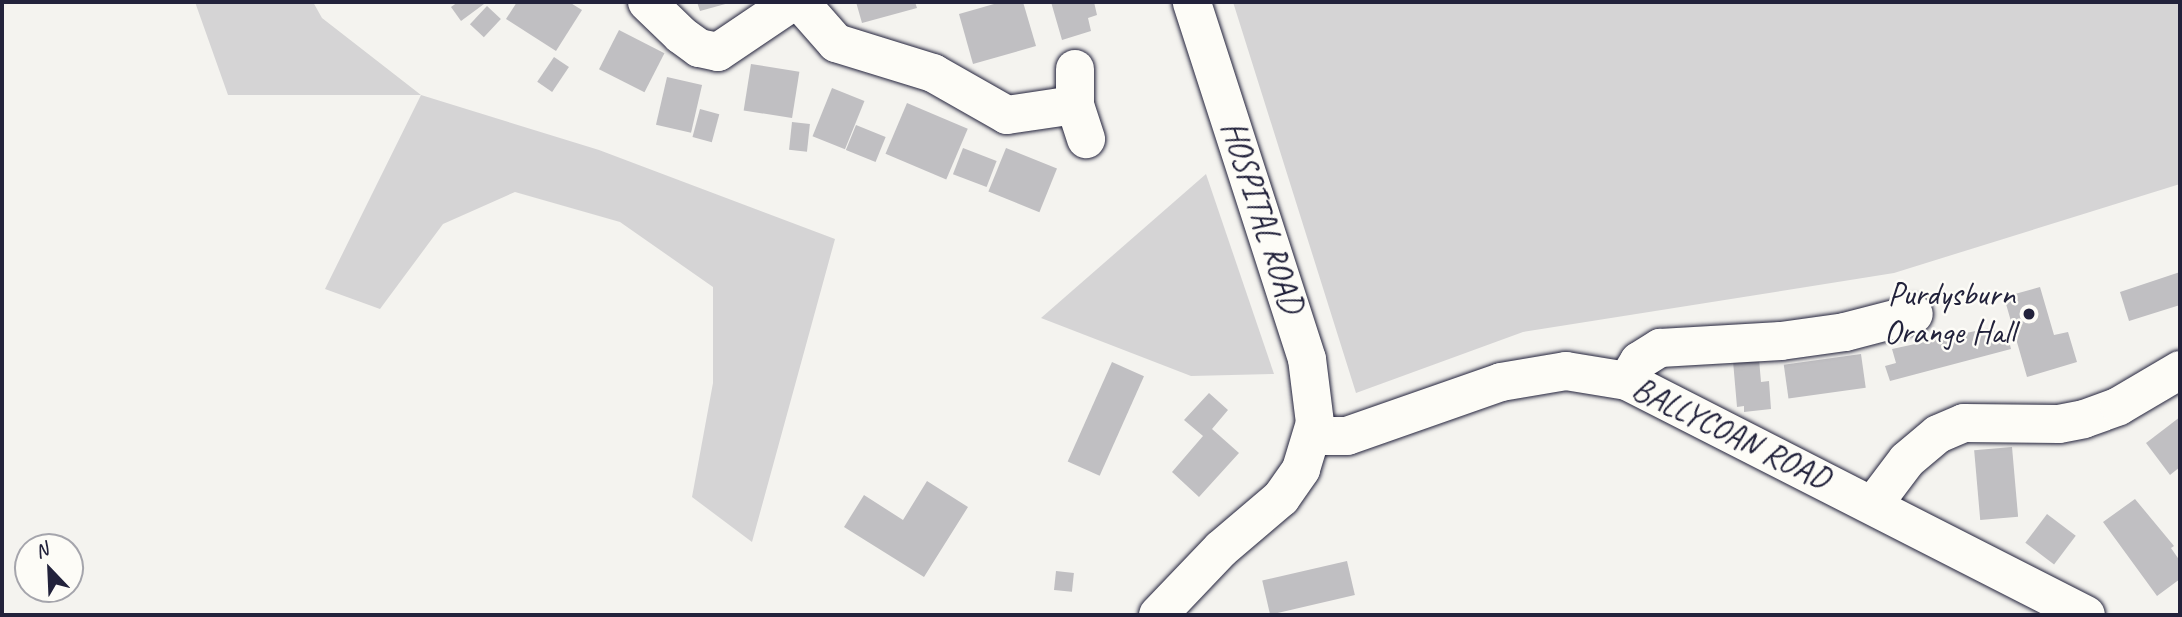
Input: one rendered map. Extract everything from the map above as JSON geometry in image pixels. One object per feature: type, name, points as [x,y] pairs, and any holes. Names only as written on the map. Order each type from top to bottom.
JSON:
[{"type":"street","points":[[647,2],[681,36],[699,47],[718,51],[792,2]]},
{"type":"street","points":[[800,2],[836,43],[933,73],[1007,114],[1079,105]]},
{"type":"street","name":"HOSPITAL ROAD","points":[[1192,2],[1307,359],[1316,408],[1314,436]]},
{"type":"street","points":[[1627,381],[1639,361],[1660,348],[1781,341],[1845,332],[1914,314]]},
{"type":"street","points":[[1873,505],[1906,460],[1938,434],[1964,423],[2059,424],[2084,419],[2119,406],[2180,370]]},
{"type":"street","name":"BALLYCOAN ROAD","points":[[1314,436],[1347,436],[1501,382],[1566,371],[1627,381],[2086,615]]},
{"type":"street","points":[[1158,615],[1221,549],[1280,498],[1301,469],[1314,436]]},
{"type":"shaded area","points":[[195,2],[313,2],[322,18],[421,95],[228,95]]},
{"type":"shaded area","points":[[1233,2],[2180,2],[2180,184],[1894,273],[1523,332],[1356,393]]},
{"type":"shaded area","points":[[421,95],[599,150],[835,239],[752,542],[692,497],[713,383],[713,287],[620,222],[515,192],[443,224],[380,309],[325,289]]},
{"type":"shaded area","points":[[1206,174],[1274,374],[1191,376],[1041,318]]},
{"type":"building","points":[[458,2],[484,4],[461,21],[451,7]]},
{"type":"building","points":[[517,2],[569,2],[582,10],[556,51],[506,19]]},
{"type":"building","points":[[697,2],[729,2],[729,3],[700,11]]},
{"type":"building","points":[[856,2],[915,2],[917,8],[862,23]]},
{"type":"building","points":[[1001,2],[1023,2],[1036,46],[973,64],[959,14]]},
{"type":"building","points":[[1051,2],[1094,2],[1097,15],[1088,18],[1091,31],[1062,40]]},
{"type":"building","points":[[487,6],[501,19],[484,37],[470,24]]},
{"type":"building","points":[[619,30],[664,53],[644,92],[599,69]]},
{"type":"building","points":[[554,57],[569,67],[552,92],[537,82]]},
{"type":"building","points":[[751,64],[799,72],[792,118],[744,110]]},
{"type":"building","points":[[667,77],[702,85],[691,133],[656,125]]},
{"type":"building","points":[[832,88],[864,101],[845,149],[813,136]]},
{"type":"building","points":[[907,103],[968,129],[946,179],[886,154]]},
{"type":"building","points":[[700,109],[719,114],[712,142],[692,137]]},
{"type":"building","points":[[792,122],[810,124],[807,152],[789,150]]},
{"type":"building","points":[[856,125],[886,137],[876,162],[846,150]]},
{"type":"building","points":[[963,148],[997,161],[987,187],[953,174]]},
{"type":"building","points":[[1006,148],[1057,169],[1039,212],[988,192]]},
{"type":"building","points":[[2180,272],[2180,305],[2129,321],[2120,292]]},
{"type":"building","name":"Purdysburn Orange Hall","points":[[2040,287],[2054,335],[2068,332],[2077,362],[2027,377],[2004,297]]},
{"type":"building","points":[[1994,327],[1996,336],[2007,333],[2011,349],[1890,381],[1885,366],[1896,363],[1892,349]]},
{"type":"building","points":[[1861,354],[1866,388],[1788,399],[1784,365]]},
{"type":"building","points":[[1759,359],[1761,382],[1769,381],[1771,409],[1744,412],[1744,406],[1737,407],[1733,361]]},
{"type":"building","points":[[1112,362],[1144,376],[1100,476],[1068,462]]},
{"type":"building","points":[[1209,393],[1228,410],[1212,429],[1239,453],[1199,497],[1172,472],[1203,436],[1184,420]]},
{"type":"building","points":[[2180,417],[2180,467],[2170,475],[2146,443]]},
{"type":"building","points":[[2012,447],[2018,517],[1980,520],[1974,450]]},
{"type":"building","points":[[927,481],[968,507],[924,577],[844,527],[864,495],[903,520]]},
{"type":"building","points":[[2135,499],[2174,546],[2171,548],[2180,561],[2180,579],[2157,596],[2103,522]]},
{"type":"building","points":[[2047,514],[2076,536],[2054,564],[2025,543]]},
{"type":"building","points":[[1347,561],[1355,595],[1270,615],[1262,581]]},
{"type":"building","points":[[1056,571],[1074,573],[1072,592],[1054,590]]},
{"type":"place","name":"Purdysburn Orange Hall","points":[[2029,314]]}]
